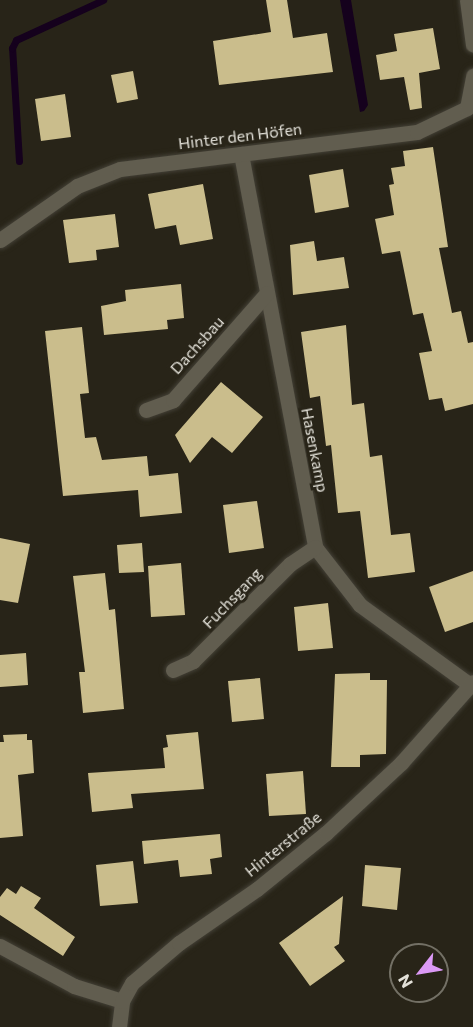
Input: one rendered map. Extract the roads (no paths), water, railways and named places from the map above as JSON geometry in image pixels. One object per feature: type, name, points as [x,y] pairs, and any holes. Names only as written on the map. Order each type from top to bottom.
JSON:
[{"type":"street","points":[[467,0],[473,45]]},
{"type":"street","name":"Hinter den Höfen","points":[[0,240],[77,186],[120,169],[417,132],[467,108],[473,76]]},
{"type":"street","name":"Hasenkamp","points":[[241,154],[315,547],[360,605],[472,683]]},
{"type":"street","name":"Dachsbau","points":[[146,410],[173,400],[267,293]]},
{"type":"street","name":"Fuchsgang","points":[[173,670],[193,661],[290,564],[315,547]]},
{"type":"street","name":"Hinterstraße","points":[[119,1027],[122,1001],[132,983],[326,833],[401,763],[472,683]]},
{"type":"street","points":[[0,946],[74,986],[122,1001]]},
{"type":"waterway","points":[[19,161],[12,48],[16,40],[103,0]]}]
